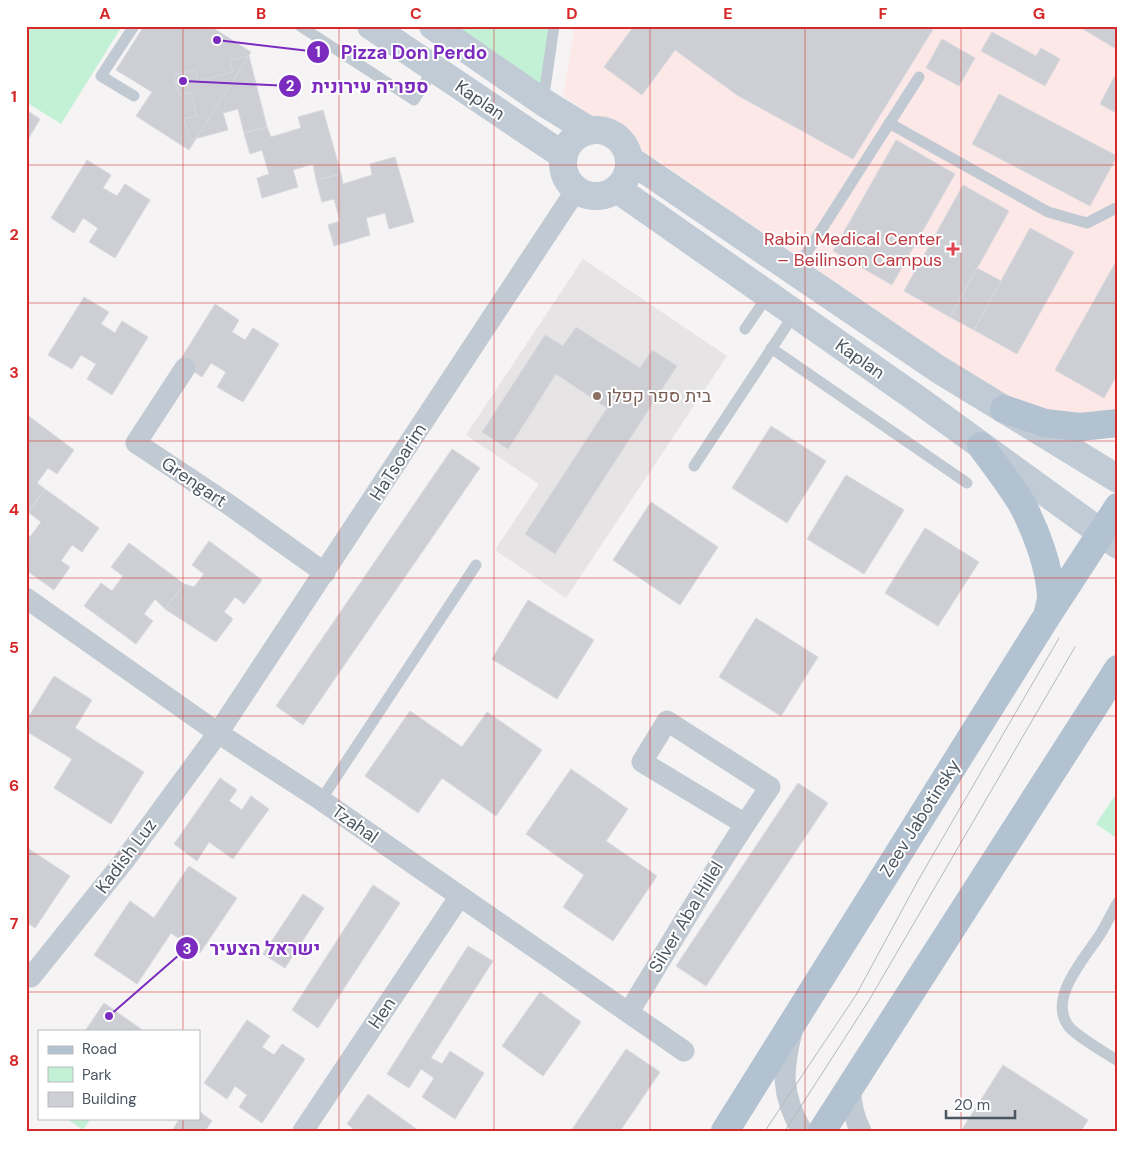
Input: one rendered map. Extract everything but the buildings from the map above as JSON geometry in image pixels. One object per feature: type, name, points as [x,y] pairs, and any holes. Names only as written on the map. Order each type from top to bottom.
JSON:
[{"type":"main road","points":[[1004,409],[1045,423],[1080,427],[1118,423]]},
{"type":"main road","points":[[981,446],[1022,505],[1044,557],[1051,598],[1047,616]]},
{"type":"main road","name":"Zeev Jabotinsky","points":[[725,1131],[748,1096],[796,1014],[1047,616],[1109,538],[1118,507]]},
{"type":"main road","points":[[822,1131],[1110,685],[1118,668]]},
{"type":"street","name":"Kaplan","points":[[371,26],[564,156]]},
{"type":"street","name":"Kaplan","points":[[433,26],[543,102],[590,130]]},
{"type":"street","points":[[590,130],[600,130],[615,137],[626,149],[629,159],[626,175],[617,189],[608,194],[586,195],[576,190],[564,172],[564,156],[571,141],[580,134],[590,130]]},
{"type":"street","name":"Kaplan","points":[[629,159],[794,273],[938,369],[1118,479]]},
{"type":"street","name":"Kaplan","points":[[617,189],[795,313],[1109,538]]},
{"type":"street","name":"HaTsoarim","points":[[218,733],[576,190]]},
{"type":"street","name":"Grengart","points":[[186,368],[136,443],[325,572]]},
{"type":"street","name":"Tzahal","points":[[26,598],[218,733],[321,800],[684,1051]]},
{"type":"street","name":"Silver Aba Hillel","points":[[628,1012],[726,852],[745,824],[770,787],[667,721],[642,762],[745,824]]},
{"type":"street","name":"Kadish Luz","points":[[31,977],[124,861],[218,733]]},
{"type":"street","name":"Hen","points":[[303,1131],[460,896]]},
{"type":"street","points":[[796,1014],[788,1047],[784,1083],[789,1106],[802,1131]]},
{"type":"street","points":[[850,1086],[855,1119],[861,1131]]},
{"type":"lane","points":[[134,26],[102,76],[134,96]]},
{"type":"lane","points":[[300,26],[414,100],[434,69]]},
{"type":"lane","points":[[543,102],[554,26]]},
{"type":"lane","points":[[794,273],[919,77]]},
{"type":"lane","points":[[889,124],[1048,212],[1087,223],[1118,207]]},
{"type":"lane","points":[[745,329],[768,294]]},
{"type":"lane","points":[[694,466],[795,313]]},
{"type":"lane","points":[[771,348],[968,483]]},
{"type":"lane","points":[[321,800],[476,565]]},
{"type":"lane","points":[[1118,902],[1102,932],[1071,977],[1063,1000],[1063,1014],[1070,1028],[1118,1061]]},
{"type":"shaded area","name":"Rabin Medical Center – Beilinson Campus","points":[[568,26],[1118,26],[1118,412],[1101,418],[1011,402],[563,96],[574,31]]},
{"type":"shaded area","name":"בית ספר קפלן","points":[[583,259],[727,356],[566,598],[495,550],[539,484],[466,435]]},
{"type":"green space","points":[[26,26],[122,26],[61,124],[26,102]]},
{"type":"green space","points":[[433,26],[554,26],[543,102]]},
{"type":"green space","points":[[1118,791],[1118,839],[1096,824]]},
{"type":"green space","points":[[69,1120],[90,1120],[83,1130]]},
{"type":"tram line","points":[[765,1131],[856,995],[920,877],[1059,638]]},
{"type":"tram line","points":[[785,1131],[868,1002],[1075,647]]},
{"type":"place","name":"Pizza Don Perdo","points":[[217,40]]},
{"type":"place","name":"ספריה עירונית","points":[[183,81]]},
{"type":"place","name":"Rabin Medical Center – Beilinson Campus","points":[[953,249]]},
{"type":"place","name":"בית ספר קפלן","points":[[597,396]]},
{"type":"place","name":"ישראל הצעיר","points":[[109,1016]]}]
